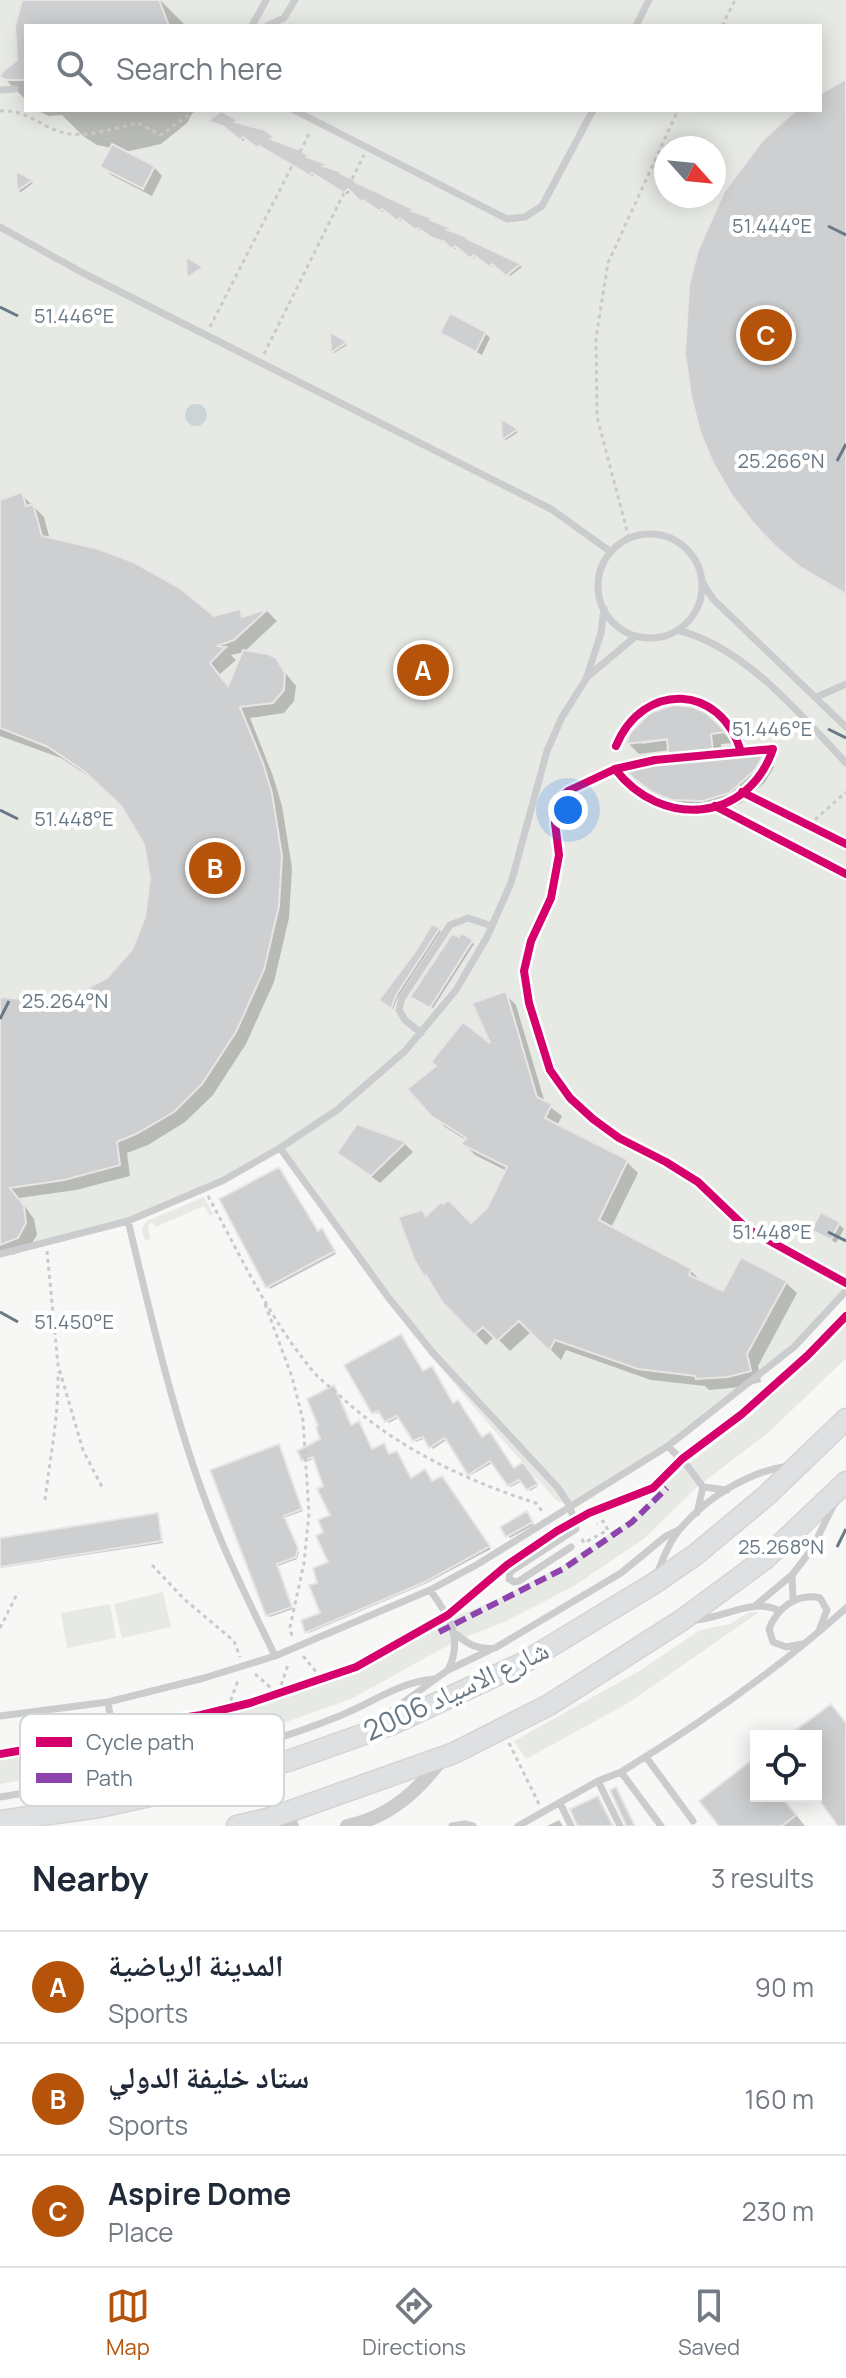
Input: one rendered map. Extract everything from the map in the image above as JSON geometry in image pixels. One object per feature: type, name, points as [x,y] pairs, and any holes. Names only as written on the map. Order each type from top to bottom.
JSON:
[{"type":"main road","name":"شارع الاسياد 2006","points":[[284,1762],[390,1725],[523,1663],[653,1584],[695,1555],[846,1419]]},
{"type":"main road","name":"شارع الاسياد 2006","points":[[237,1826],[271,1818],[443,1757],[549,1705],[682,1620],[766,1558],[844,1484]]},
{"type":"main road","name":"شارع الاسياد 2006","points":[[0,1821],[104,1806]]},
{"type":"street","points":[[355,1825],[379,1821],[424,1783],[443,1757]]},
{"type":"street","points":[[271,1818],[292,1826]]},
{"type":"lane","points":[[253,24],[266,0]]},
{"type":"lane","points":[[271,24],[284,18],[295,0]]},
{"type":"lane","points":[[637,24],[649,0]]},
{"type":"lane","points":[[0,90],[15,89]]},
{"type":"lane","points":[[298,112],[507,219],[525,217],[542,206],[592,112]]},
{"type":"lane","points":[[0,227],[83,273],[551,509],[611,552]]},
{"type":"lane","points":[[702,582],[700,601],[691,618],[677,630],[650,638],[636,636],[612,621],[599,594],[599,579],[611,552],[629,538],[649,534],[668,537],[685,547],[697,563],[702,582],[713,599],[846,727]]},
{"type":"lane","points":[[0,1254],[128,1221],[204,1189],[280,1148],[347,1102],[380,1075],[421,1033],[456,990],[492,926],[511,883],[547,751],[562,717],[586,679],[601,633],[604,609]]},
{"type":"lane","points":[[677,630],[709,641],[741,663],[790,703],[846,763]]},
{"type":"lane","points":[[586,679],[636,636]]},
{"type":"lane","points":[[817,697],[846,684]]},
{"type":"lane","points":[[421,1033],[405,1020],[399,1010],[410,985],[450,925],[468,918],[492,926]]},
{"type":"lane","points":[[280,1148],[424,1342],[533,1460],[570,1506],[576,1529],[510,1572],[509,1579],[519,1581],[571,1547]]},
{"type":"lane","points":[[128,1221],[158,1347],[185,1437],[216,1527],[275,1656]]},
{"type":"lane","points":[[0,1716],[108,1702],[204,1678],[275,1656],[430,1590],[668,1446],[794,1347],[846,1291]]},
{"type":"lane","points":[[668,1446],[703,1487],[727,1490]]},
{"type":"lane","points":[[653,1584],[679,1530],[697,1513],[727,1490],[773,1468],[798,1465]]},
{"type":"lane","points":[[756,1605],[792,1575],[812,1549],[844,1484]]},
{"type":"lane","points":[[697,1513],[703,1487]]},
{"type":"lane","points":[[360,1736],[434,1679],[495,1648],[621,1573],[666,1536],[679,1530]]},
{"type":"lane","points":[[792,1575],[793,1601]]},
{"type":"lane","points":[[430,1590],[448,1615],[456,1634],[467,1644],[482,1649],[495,1648]]},
{"type":"lane","points":[[806,1643],[786,1647],[773,1642],[769,1629],[780,1611],[793,1601],[811,1596],[823,1601],[826,1615],[814,1637]]},
{"type":"lane","points":[[682,1620],[701,1620],[756,1605],[780,1611]]},
{"type":"lane","points":[[521,1825],[680,1737],[814,1637],[846,1608]]},
{"type":"lane","points":[[448,1670],[454,1658],[456,1634]]},
{"type":"lane","points":[[284,1736],[338,1717],[414,1681],[434,1679]]},
{"type":"lane","points":[[108,1702],[109,1714]]},
{"type":"lane","points":[[646,1757],[693,1821]]},
{"type":"lane","points":[[621,1772],[661,1826]]},
{"type":"lane","points":[[598,1781],[620,1826]]},
{"type":"lane","points":[[0,1797],[20,1794]]},
{"type":"lane","points":[[560,1803],[571,1826]]},
{"type":"lane","points":[[452,1826],[473,1826]]},
{"type":"path","points":[[723,24],[735,0]]},
{"type":"path","points":[[0,111],[15,110],[70,134],[100,132],[138,123],[161,135],[192,112]]},
{"type":"path","points":[[629,538],[597,417],[596,338],[608,263],[677,112]]},
{"type":"path","points":[[300,152],[315,121]]},
{"type":"path","points":[[352,179],[367,148]]},
{"type":"path","points":[[206,335],[292,166]]},
{"type":"path","points":[[260,362],[344,193]]},
{"type":"path","points":[[809,825],[846,792]]},
{"type":"path","points":[[796,819],[821,832]]},
{"type":"path","points":[[204,1189],[262,1297],[308,1366],[359,1413],[412,1449],[466,1479],[536,1503],[549,1519]]},
{"type":"path","points":[[45,1500],[59,1409],[47,1243]]},
{"type":"path","points":[[262,1297],[292,1377],[303,1420],[309,1513],[304,1563],[290,1627],[294,1647],[322,1679]]},
{"type":"path","points":[[58,1365],[83,1450],[102,1487]]},
{"type":"path","points":[[576,1529],[584,1543],[608,1530],[603,1521],[597,1524]]},
{"type":"path","points":[[152,1565],[184,1599],[234,1641],[243,1665],[278,1694]]},
{"type":"path","points":[[0,1628],[18,1592]]},
{"type":"path","points":[[278,1694],[294,1647]]},
{"type":"path","points":[[228,1708],[243,1665]]},
{"type":"path","points":[[306,1685],[333,1675]]},
{"type":"path","points":[[264,1698],[292,1689]]},
{"type":"path","points":[[215,1712],[239,1706]]},
{"type":"path","points":[[15,1714],[20,1718]]},
{"type":"path","points":[[502,1729],[543,1813]]},
{"type":"shaded area","points":[[0,0],[846,0],[846,1291],[794,1347],[668,1446],[570,1506],[557,1501],[410,1330],[342,1240],[281,1145],[230,1175],[155,1211],[0,1255]]},
{"type":"shaded area","points":[[192,404],[200,404],[207,415],[200,426],[192,426],[185,419],[185,411]]},
{"type":"shaded area","points":[[204,1197],[213,1214],[210,1216],[204,1206],[155,1227],[153,1223],[148,1224],[150,1240],[144,1239],[142,1228],[147,1221]]},
{"type":"shaded area","points":[[846,1323],[846,1358],[840,1364],[768,1433],[697,1487],[645,1538],[574,1586],[504,1622],[454,1642],[353,1698],[284,1723],[284,1714],[234,1714],[344,1677],[444,1621],[494,1601],[562,1566],[630,1520],[682,1469],[752,1415]]},
{"type":"shaded area","points":[[163,1592],[171,1627],[122,1638],[114,1604]]},
{"type":"shaded area","points":[[110,1604],[116,1638],[67,1648],[61,1613]]},
{"type":"shaded area","points":[[749,1612],[759,1612],[630,1702],[526,1759],[514,1741],[639,1671],[700,1630],[730,1624]]},
{"type":"shaded area","points":[[20,1755],[20,1780],[0,1784],[0,1760]]},
{"type":"building","points":[[22,0],[159,0],[168,24],[24,24],[24,80],[6,80],[0,77],[2,72],[17,60],[15,26]]},
{"type":"building","points":[[846,79],[846,594],[800,567],[775,546],[731,494],[700,432],[685,354],[689,285],[698,250],[717,208],[726,208],[726,189],[763,140],[795,112],[822,112],[822,93]]},
{"type":"building","points":[[223,112],[238,120],[235,122],[265,130],[274,137],[271,139],[300,150],[307,157],[326,164],[323,166],[344,173],[341,174],[521,264],[506,276],[492,264],[489,267],[474,255],[470,258],[455,246],[452,249],[400,218],[397,221],[382,209],[379,211],[363,200],[361,202],[348,189],[344,193],[312,173],[309,175],[259,146],[257,148],[243,137],[240,140],[224,127],[208,121],[212,118],[208,114],[215,116]]},
{"type":"building","points":[[112,144],[155,166],[143,189],[100,167]]},
{"type":"building","points":[[16,171],[33,180],[17,191]]},
{"type":"building","points":[[186,257],[203,267],[187,278]]},
{"type":"building","points":[[450,313],[486,332],[476,352],[440,333]]},
{"type":"building","points":[[330,332],[347,342],[331,353]]},
{"type":"building","points":[[501,419],[518,429],[502,440]]},
{"type":"building","points":[[22,492],[26,506],[33,504],[42,536],[99,549],[133,562],[181,589],[214,616],[240,609],[242,617],[268,609],[234,640],[217,646],[226,647],[210,663],[228,686],[243,650],[276,658],[285,673],[284,690],[273,703],[240,707],[272,793],[282,856],[279,906],[264,970],[236,1032],[202,1084],[174,1112],[117,1142],[120,1165],[64,1180],[10,1188],[24,1206],[26,1223],[18,1238],[0,1245],[0,997],[36,1000],[71,997],[107,978],[132,950],[145,917],[150,879],[144,844],[121,806],[85,772],[48,747],[0,728],[0,500]]},
{"type":"building","points":[[674,705],[693,707],[706,713],[726,732],[711,734],[714,759],[764,754],[754,771],[729,793],[703,801],[672,800],[654,793],[633,778],[625,767],[669,763],[667,739],[626,744],[630,733],[650,713]]},
{"type":"building","points":[[432,924],[440,928],[397,994],[391,1009],[379,1000]]},
{"type":"building","points":[[461,933],[473,940],[430,1008],[410,997],[452,934],[459,937]]},
{"type":"building","points":[[506,991],[537,1097],[552,1104],[545,1118],[628,1160],[599,1220],[692,1269],[689,1275],[723,1291],[741,1257],[787,1281],[747,1354],[751,1371],[728,1377],[696,1379],[695,1376],[638,1369],[555,1340],[549,1351],[519,1321],[497,1341],[483,1327],[474,1335],[442,1302],[426,1275],[424,1277],[398,1217],[422,1210],[426,1216],[441,1202],[443,1204],[449,1200],[471,1223],[487,1208],[507,1167],[461,1144],[466,1138],[431,1116],[407,1089],[436,1066],[431,1062],[463,1022],[490,1043],[472,1003]]},
{"type":"building","points":[[357,1124],[406,1142],[371,1176],[337,1153]]},
{"type":"building","points":[[279,1167],[318,1231],[322,1228],[335,1251],[266,1288],[219,1199]]},
{"type":"building","points":[[821,1212],[840,1222],[831,1240],[811,1230]]},
{"type":"building","points":[[401,1334],[423,1371],[432,1366],[453,1403],[458,1400],[482,1437],[490,1432],[514,1468],[523,1462],[538,1484],[527,1490],[519,1480],[508,1486],[490,1461],[468,1475],[445,1438],[429,1448],[423,1437],[413,1441],[397,1416],[385,1422],[378,1411],[372,1414],[344,1365]]},
{"type":"building","points":[[334,1385],[351,1425],[359,1421],[372,1449],[384,1443],[389,1454],[397,1451],[411,1478],[425,1469],[432,1481],[442,1476],[490,1546],[425,1582],[305,1633],[301,1620],[320,1613],[309,1585],[317,1583],[313,1568],[328,1562],[316,1536],[323,1532],[318,1520],[330,1515],[317,1489],[323,1486],[313,1457],[302,1461],[297,1451],[320,1439],[307,1399]]},
{"type":"building","points":[[279,1444],[302,1509],[284,1516],[298,1548],[296,1557],[277,1564],[292,1607],[266,1616],[210,1470]]},
{"type":"building","points":[[527,1511],[533,1522],[506,1537],[500,1527]]},
{"type":"building","points":[[158,1513],[162,1541],[0,1567],[0,1538]]},
{"type":"building","points":[[831,1704],[846,1723],[846,1826],[838,1826],[820,1802],[822,1730],[796,1730]]},
{"type":"building","points":[[750,1762],[750,1802],[786,1802],[796,1815],[782,1826],[719,1826],[699,1801]]},
{"type":"building","points":[[616,1787],[635,1826],[626,1826],[610,1790]]},
{"type":"building","points":[[598,1796],[613,1826],[577,1826],[570,1809]]},
{"type":"marked path","points":[[439,1632],[563,1569],[632,1522],[667,1488]]},
{"type":"cycle path","points":[[616,746],[628,725],[644,710],[662,701],[681,699],[700,703],[717,713],[731,729],[741,752]]},
{"type":"cycle path","points":[[615,769],[655,760],[773,749],[761,774],[744,792],[724,804],[702,809],[679,809],[656,802],[634,788],[615,769],[568,791],[558,801],[555,823],[559,855],[551,898],[531,941],[524,971],[529,1003],[550,1070],[570,1098],[619,1138],[698,1182],[746,1228],[846,1283]]},
{"type":"cycle path","points":[[742,792],[846,844]]},
{"type":"cycle path","points":[[715,806],[846,874]]},
{"type":"cycle path","points":[[205,1714],[250,1703],[356,1667],[448,1615],[507,1565],[557,1531],[589,1513],[653,1488],[682,1459],[742,1414],[846,1316]]},
{"type":"cycle path","points":[[0,1754],[20,1751]]},
{"type":"place","name":"Aspire Dome","points":[[766,335]]},
{"type":"place","name":"المدينة الرياضية","points":[[423,670]]},
{"type":"place","name":"ستاد خليفة الدولي","points":[[215,868]]}]
